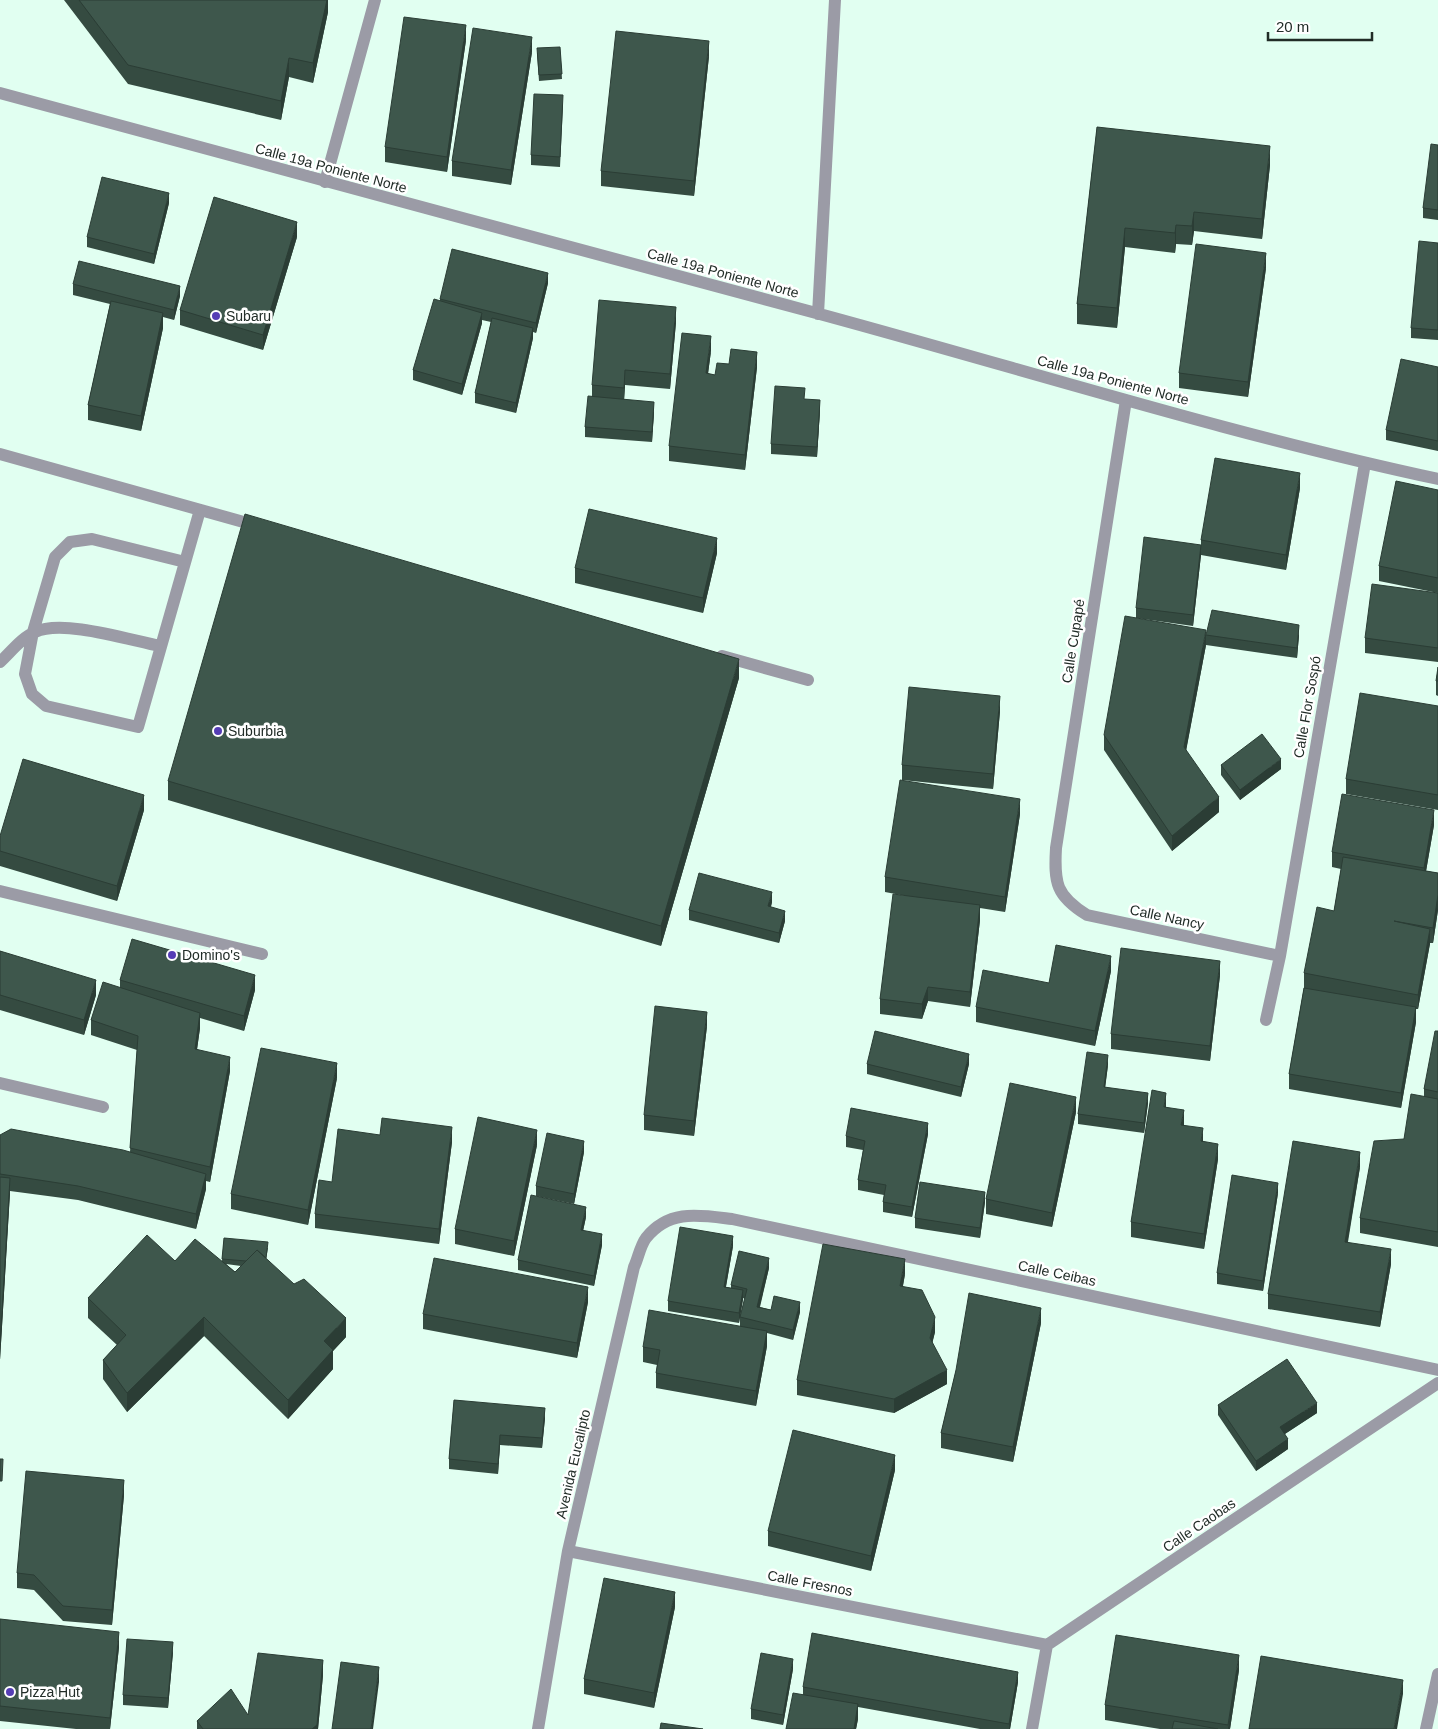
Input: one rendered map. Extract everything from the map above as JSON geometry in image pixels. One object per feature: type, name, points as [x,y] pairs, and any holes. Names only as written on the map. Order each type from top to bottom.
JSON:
[{"type":"street","points":[[325,182],[375,0]]},
{"type":"street","points":[[818,314],[835,0]]},
{"type":"street","name":"Calle 19a Poniente Norte","points":[[0,93],[818,314],[1126,400],[1365,463],[1438,479]]},
{"type":"street","name":"Calle Cupapé","points":[[1058,888],[1055,868],[1056,848],[1126,400]]},
{"type":"street","points":[[0,454],[267,529]]},
{"type":"street","name":"Calle Flor Sospó","points":[[1266,1020],[1280,956],[1365,463]]},
{"type":"street","points":[[185,562],[92,539],[70,542],[55,558],[33,632],[25,674],[32,694],[46,706],[138,727],[200,510]]},
{"type":"street","points":[[0,662],[33,632],[51,627],[68,628],[160,646]]},
{"type":"street","points":[[713,654],[808,680]]},
{"type":"street","name":"Calle Nancy","points":[[1058,888],[1070,904],[1087,915],[1280,956]]},
{"type":"street","points":[[0,891],[262,954]]},
{"type":"street","points":[[0,1083],[103,1107]]},
{"type":"street","name":"Calle Ceibas","points":[[668,1218],[699,1215],[732,1218],[1438,1370]]},
{"type":"street","name":"Avenida Eucalipto","points":[[538,1729],[568,1551],[634,1267],[645,1239],[668,1218]]},
{"type":"street","name":"Calle Caobas","points":[[1047,1645],[1438,1383]]},
{"type":"street","name":"Calle Fresnos","points":[[568,1551],[1047,1645]]},
{"type":"street","points":[[1032,1729],[1047,1645]]},
{"type":"street","points":[[1426,1729],[1438,1674]]},
{"type":"building","points":[[79,0],[327,0],[313,63],[289,58],[281,101],[128,65]]},
{"type":"building","points":[[404,17],[466,25],[447,157],[385,147]]},
{"type":"building","points":[[473,28],[532,37],[511,170],[452,161]]},
{"type":"building","points":[[616,31],[709,41],[694,181],[601,171]]},
{"type":"building","points":[[560,47],[562,74],[539,75],[537,48]]},
{"type":"building","points":[[534,94],[563,95],[560,157],[531,155]]},
{"type":"building","points":[[1097,127],[1270,146],[1262,219],[1194,212],[1192,226],[1176,225],[1175,233],[1125,228],[1117,308],[1077,304]]},
{"type":"building","points":[[1431,144],[1438,145],[1438,210],[1423,208]]},
{"type":"building","points":[[102,177],[169,193],[154,254],[87,237]]},
{"type":"building","points":[[214,197],[297,222],[263,335],[180,310]]},
{"type":"building","points":[[1419,241],[1438,243],[1438,330],[1411,328]]},
{"type":"building","points":[[1196,244],[1266,253],[1248,382],[1179,373]]},
{"type":"building","points":[[452,249],[548,273],[536,323],[440,299]]},
{"type":"building","points":[[79,261],[180,286],[174,310],[73,284]]},
{"type":"building","points":[[434,299],[482,313],[462,384],[413,370]]},
{"type":"building","points":[[599,300],[676,307],[670,374],[625,370],[624,388],[592,385]]},
{"type":"building","points":[[111,301],[163,313],[141,416],[88,405]]},
{"type":"building","points":[[492,318],[533,328],[516,403],[475,393]]},
{"type":"building","points":[[682,333],[711,336],[706,373],[715,375],[717,363],[729,364],[731,349],[757,352],[745,455],[669,446]]},
{"type":"building","points":[[1401,359],[1438,367],[1438,441],[1386,430]]},
{"type":"building","points":[[775,386],[805,388],[804,399],[820,400],[817,447],[771,444]]},
{"type":"building","points":[[588,396],[654,402],[652,432],[585,427]]},
{"type":"building","points":[[1215,458],[1300,473],[1286,555],[1201,540]]},
{"type":"building","points":[[1396,481],[1438,490],[1438,578],[1379,566]]},
{"type":"building","points":[[589,509],[717,538],[703,598],[575,568]]},
{"type":"building","points":[[245,514],[739,659],[661,926],[168,781]]},
{"type":"building","points":[[1144,537],[1201,545],[1193,615],[1136,608]]},
{"type":"building","points":[[1372,584],[1438,593],[1438,648],[1365,638]]},
{"type":"building","points":[[1212,610],[1299,625],[1297,648],[1206,635]]},
{"type":"building","points":[[1125,616],[1206,630],[1184,747],[1219,797],[1172,836],[1104,735]]},
{"type":"building","points":[[909,687],[1000,696],[993,774],[902,765]]},
{"type":"building","points":[[1360,693],[1438,706],[1438,795],[1346,779]]},
{"type":"building","points":[[1262,734],[1281,759],[1240,790],[1221,765]]},
{"type":"building","points":[[23,759],[144,795],[117,886],[0,851],[0,836]]},
{"type":"building","points":[[900,780],[1020,799],[1005,897],[885,877]]},
{"type":"building","points":[[1342,794],[1434,810],[1424,868],[1332,852]]},
{"type":"building","points":[[1343,857],[1438,873],[1438,895],[1433,928],[1394,921],[1430,929],[1418,995],[1304,973],[1317,907],[1334,911]]},
{"type":"building","points":[[699,873],[772,892],[768,906],[785,911],[779,933],[689,910]]},
{"type":"building","points":[[893,894],[980,905],[970,992],[928,987],[922,1004],[880,999]]},
{"type":"building","points":[[132,939],[255,975],[244,1016],[120,980]]},
{"type":"building","points":[[1056,945],[1111,956],[1095,1031],[976,1007],[983,970],[1049,983]]},
{"type":"building","points":[[1121,948],[1220,961],[1210,1046],[1111,1034]]},
{"type":"building","points":[[0,951],[96,980],[84,1020],[0,995]]},
{"type":"building","points":[[103,982],[200,1013],[195,1049],[230,1057],[210,1167],[130,1148],[138,1036],[91,1020]]},
{"type":"building","points":[[1304,988],[1416,1007],[1401,1093],[1289,1074]]},
{"type":"building","points":[[655,1006],[707,1012],[694,1121],[644,1115]]},
{"type":"building","points":[[875,1031],[969,1054],[961,1087],[867,1064]]},
{"type":"building","points":[[1435,1031],[1438,1031],[1438,1092],[1424,1089]]},
{"type":"building","points":[[261,1048],[337,1063],[308,1210],[231,1194]]},
{"type":"building","points":[[1087,1052],[1108,1055],[1104,1087],[1148,1093],[1144,1123],[1078,1114]]},
{"type":"building","points":[[1010,1083],[1076,1097],[1052,1213],[986,1199]]},
{"type":"building","points":[[1152,1090],[1166,1093],[1164,1107],[1184,1110],[1181,1125],[1203,1128],[1201,1141],[1218,1144],[1204,1234],[1131,1222]]},
{"type":"building","points":[[1411,1094],[1438,1099],[1438,1232],[1360,1218],[1374,1141],[1404,1139]]},
{"type":"building","points":[[851,1108],[928,1123],[912,1207],[883,1202],[886,1185],[858,1180],[865,1141],[846,1136]]},
{"type":"building","points":[[478,1117],[537,1130],[514,1241],[455,1229]]},
{"type":"building","points":[[382,1118],[452,1127],[439,1229],[315,1214],[319,1180],[332,1182],[338,1129],[380,1135]]},
{"type":"building","points":[[11,1129],[123,1150],[206,1174],[196,1214],[78,1186],[0,1174],[0,1135]]},
{"type":"building","points":[[547,1133],[584,1141],[574,1194],[536,1186]]},
{"type":"building","points":[[1293,1141],[1360,1152],[1345,1242],[1391,1249],[1380,1312],[1268,1294]]},
{"type":"building","points":[[1232,1175],[1278,1183],[1263,1281],[1217,1273]]},
{"type":"building","points":[[0,1177],[10,1178],[0,1345]]},
{"type":"building","points":[[920,1182],[985,1192],[980,1228],[915,1218]]},
{"type":"building","points":[[531,1195],[586,1207],[581,1230],[602,1234],[594,1276],[518,1260]]},
{"type":"building","points":[[680,1227],[733,1236],[724,1287],[743,1290],[739,1313],[668,1301]]},
{"type":"building","points":[[147,1235],[175,1261],[195,1239],[235,1272],[257,1250],[294,1284],[304,1279],[346,1318],[324,1341],[333,1350],[288,1400],[204,1317],[127,1393],[103,1360],[126,1335],[88,1298]]},
{"type":"building","points":[[224,1238],[268,1242],[266,1258],[257,1250],[246,1261],[222,1259]]},
{"type":"building","points":[[823,1244],[905,1259],[900,1286],[922,1290],[935,1317],[930,1338],[947,1370],[894,1399],[797,1380]]},
{"type":"building","points":[[739,1251],[769,1258],[757,1307],[771,1310],[774,1296],[800,1302],[793,1330],[740,1317],[747,1289],[731,1285]]},
{"type":"building","points":[[434,1258],[588,1287],[577,1343],[423,1314]]},
{"type":"building","points":[[969,1293],[1041,1308],[1013,1447],[941,1433],[956,1370]]},
{"type":"building","points":[[649,1310],[767,1331],[756,1391],[656,1373],[660,1350],[643,1347]]},
{"type":"building","points":[[1287,1359],[1317,1403],[1280,1427],[1288,1439],[1256,1461],[1218,1405]]},
{"type":"building","points":[[454,1400],[545,1408],[542,1438],[500,1435],[498,1464],[449,1459]]},
{"type":"building","points":[[793,1430],[895,1455],[871,1556],[768,1531]]},
{"type":"building","points":[[0,1459],[3,1459],[2,1481],[0,1481]]},
{"type":"building","points":[[26,1471],[124,1480],[112,1610],[63,1606],[34,1575],[17,1573]]},
{"type":"building","points":[[604,1578],[675,1592],[654,1693],[584,1679]]},
{"type":"building","points":[[0,1619],[119,1632],[110,1718],[0,1706]]},
{"type":"building","points":[[812,1633],[1018,1672],[1009,1724],[803,1687]]},
{"type":"building","points":[[1116,1635],[1239,1655],[1228,1725],[1105,1705]]},
{"type":"building","points":[[127,1639],[173,1642],[168,1698],[123,1695]]},
{"type":"building","points":[[258,1653],[323,1660],[317,1725],[312,1729],[203,1729],[197,1721],[231,1689],[248,1715]]},
{"type":"building","points":[[761,1653],[793,1659],[783,1715],[751,1709]]},
{"type":"building","points":[[1261,1656],[1403,1680],[1394,1729],[1249,1729]]},
{"type":"building","points":[[341,1662],[379,1667],[371,1729],[332,1729]]},
{"type":"building","points":[[793,1693],[858,1704],[854,1729],[786,1729]]},
{"type":"building","points":[[1174,1721],[1218,1729],[1172,1729]]},
{"type":"building","points":[[661,1723],[703,1729],[660,1729]]},
{"type":"place","name":"Subaru","points":[[216,316]]},
{"type":"place","name":"Suburbia","points":[[218,731]]},
{"type":"place","name":"Domino's","points":[[172,955]]},
{"type":"place","name":"Pizza Hut","points":[[10,1692]]}]
